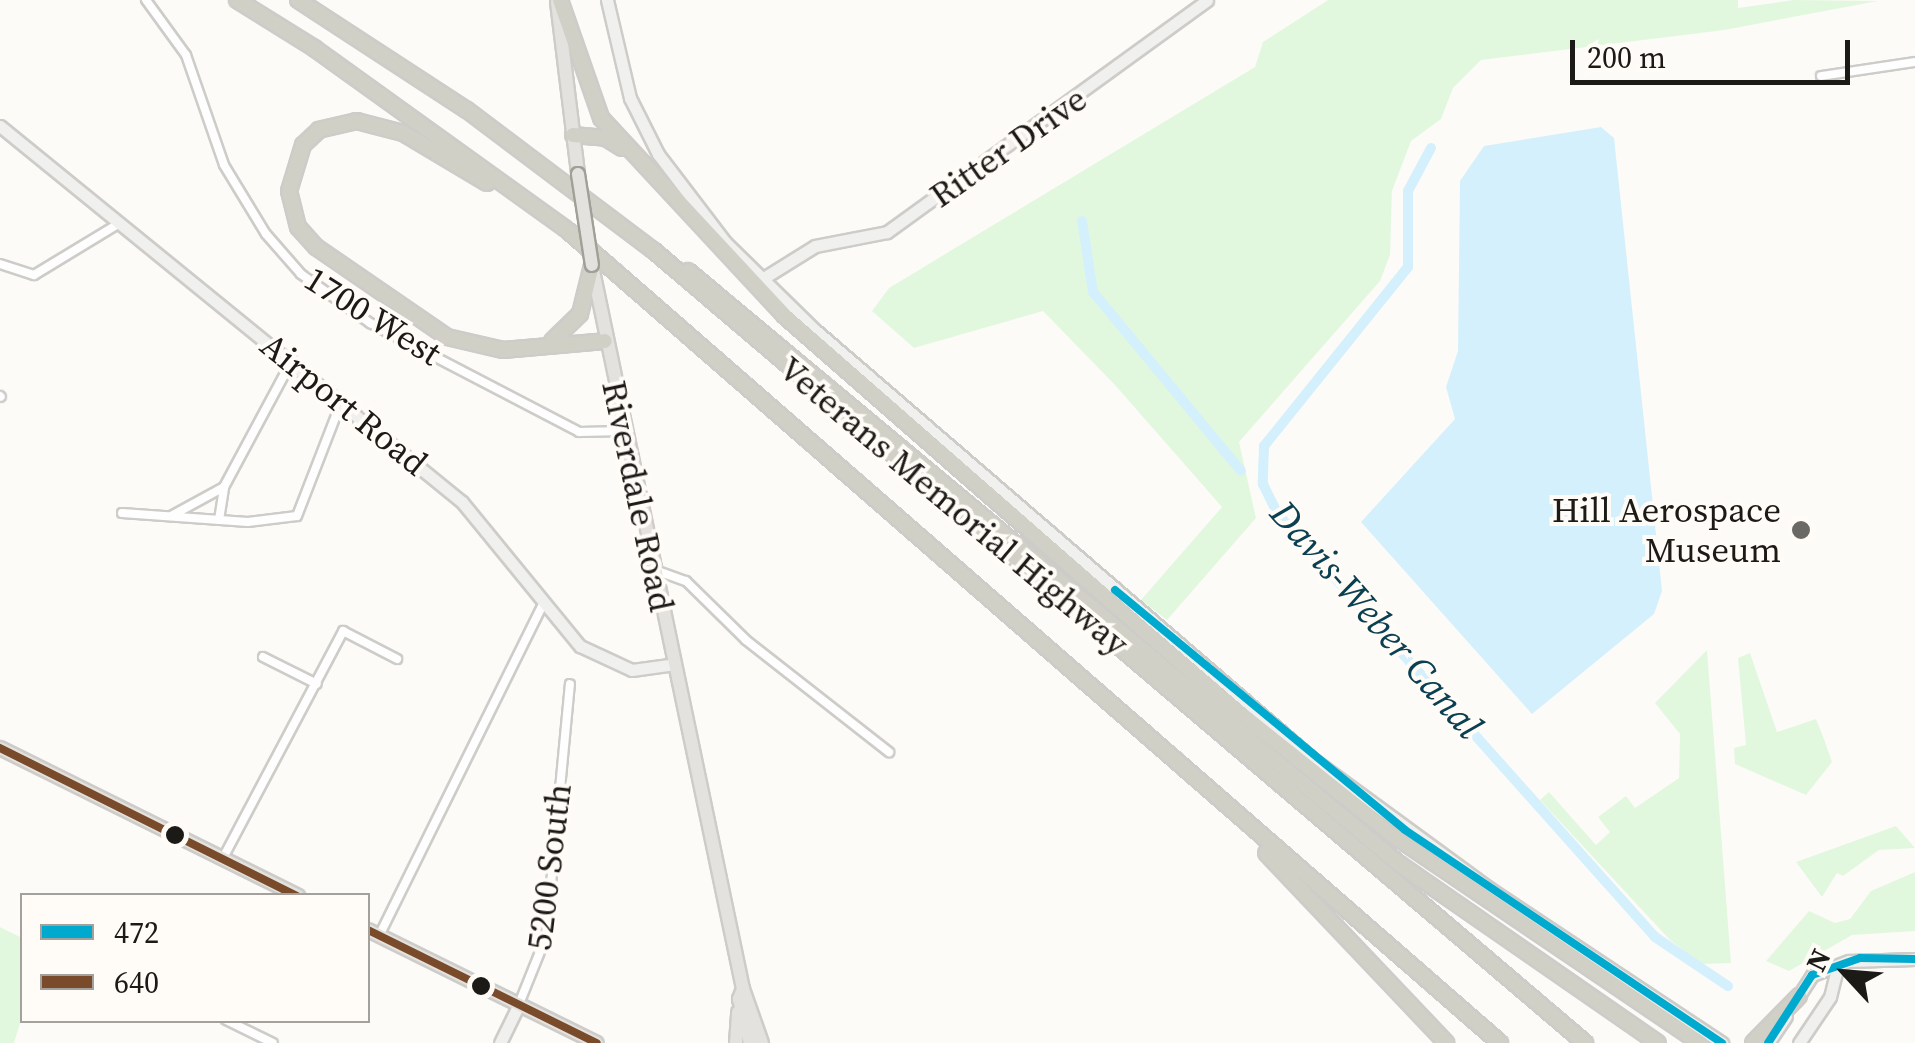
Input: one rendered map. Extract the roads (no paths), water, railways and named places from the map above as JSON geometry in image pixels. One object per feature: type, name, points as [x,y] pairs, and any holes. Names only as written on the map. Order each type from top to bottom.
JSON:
[{"type":"highway","name":"Veterans Memorial Highway","points":[[237,0],[314,48],[566,229],[1500,1043]]},
{"type":"highway","name":"Veterans Memorial Highway","points":[[298,0],[467,110],[652,250],[1586,1043]]},
{"type":"highway","points":[[558,0],[594,105],[635,157],[785,316],[1226,701],[1392,835],[1700,1043]]},
{"type":"highway","points":[[566,229],[403,133],[372,121],[319,130],[293,168],[292,212],[316,247],[447,337],[482,348],[605,341]]},
{"type":"highway","points":[[573,135],[606,138],[635,157]]},
{"type":"highway","points":[[652,250],[704,281],[790,351],[1398,864],[1658,1043]]},
{"type":"highway","points":[[532,348],[570,330],[592,266]]},
{"type":"highway","points":[[1222,804],[1446,1043]]},
{"type":"highway","points":[[1753,1043],[1799,996]]},
{"type":"highway","points":[[1633,1029],[1648,1043]]},
{"type":"main road","name":"Riverdale Road","points":[[558,0],[573,135],[605,341],[675,664],[750,1043]]},
{"type":"main road","points":[[0,748],[292,893]]},
{"type":"main road","points":[[374,933],[597,1043]]},
{"type":"main road","name":"Riverdale Road","points":[[741,994],[762,1043]]},
{"type":"main road","points":[[736,1043],[741,994]]},
{"type":"street","name":"1700 West","points":[[146,0],[186,55],[224,165],[266,234],[301,274],[370,323],[578,432],[624,431]]},
{"type":"street","points":[[608,0],[630,98],[658,154],[702,215],[762,279],[1314,760],[1548,929],[1721,1042]]},
{"type":"street","name":"Ritter Drive","points":[[762,279],[791,256],[887,232],[1207,0]]},
{"type":"street","points":[[1821,76],[1915,62]]},
{"type":"street","name":"Airport Road","points":[[0,126],[342,400],[462,502],[596,658],[632,670],[675,664]]},
{"type":"street","points":[[0,264],[34,275],[120,223]]},
{"type":"street","points":[[218,520],[224,487],[292,360]]},
{"type":"street","points":[[122,513],[218,520],[296,516],[342,400]]},
{"type":"street","points":[[170,516],[224,487]]},
{"type":"street","points":[[655,570],[686,581],[760,651],[888,752]]},
{"type":"street","points":[[374,933],[544,602]]},
{"type":"street","points":[[223,858],[343,631],[398,659]]},
{"type":"street","points":[[263,657],[317,684]]},
{"type":"street","name":"5200 South","points":[[500,1043],[546,937],[570,684]]},
{"type":"street","points":[[1768,1043],[1812,975],[1860,958],[1915,959]]},
{"type":"street","points":[[1799,1043],[1830,996],[1838,966]]},
{"type":"street","points":[[232,1023],[273,1043]]},
{"type":"water","points":[[1601,127],[1614,138],[1662,591],[1654,614],[1532,714],[1361,522],[1455,419],[1446,387],[1458,351],[1460,181],[1484,146]]},
{"type":"waterway","name":"Davis-Weber Canal","points":[[1431,148],[1408,191],[1408,267],[1264,446],[1263,484],[1277,513],[1655,937],[1728,986]]},
{"type":"waterway","points":[[1082,221],[1093,292],[1241,471]]},
{"type":"place","name":"Hill Aerospace Museum","points":[[1801,530]]}]
